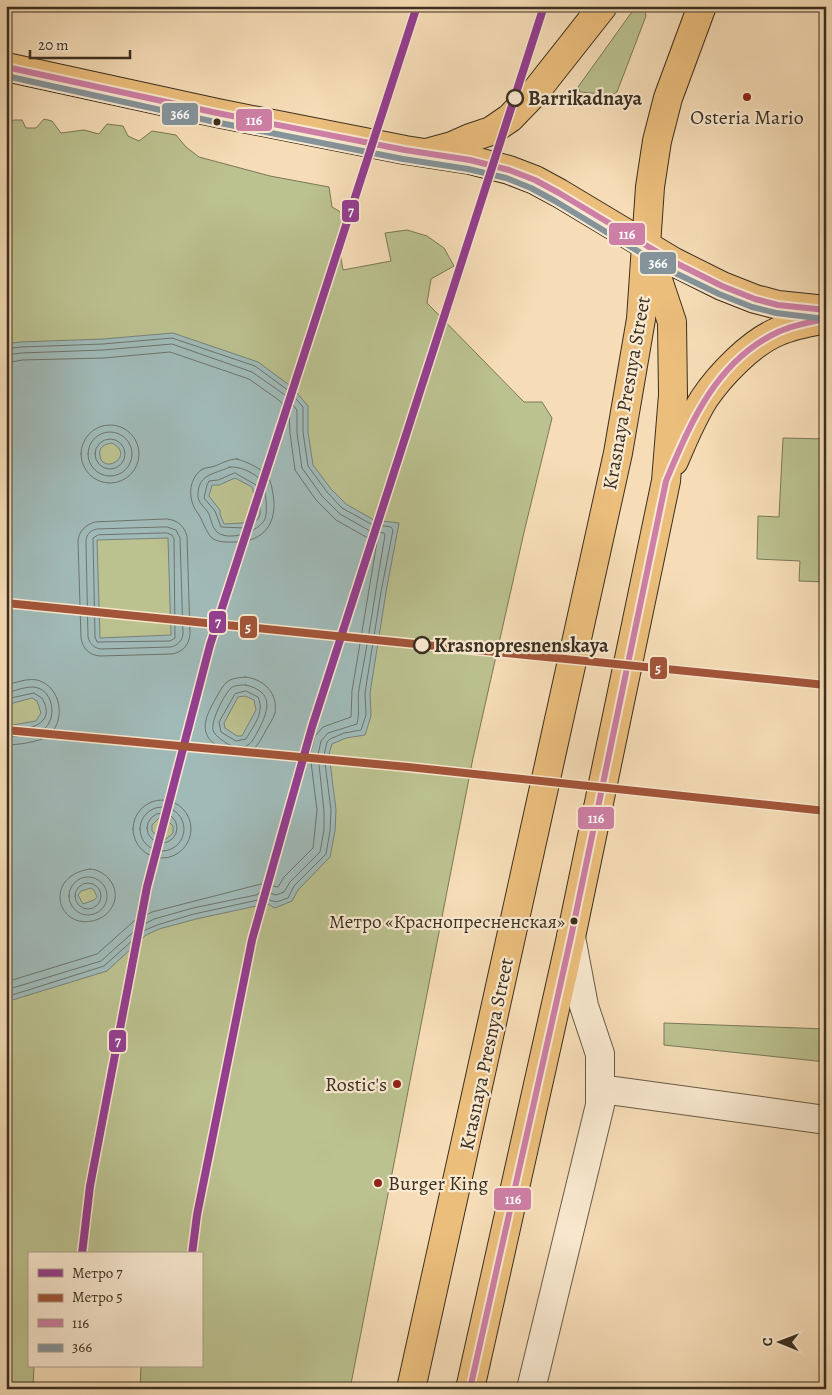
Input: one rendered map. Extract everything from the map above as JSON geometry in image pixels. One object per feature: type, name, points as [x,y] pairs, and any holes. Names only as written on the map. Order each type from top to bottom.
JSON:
[{"type":"main road","points":[[425,153],[452,146],[491,131],[510,118],[536,91],[604,6]]},
{"type":"main road","points":[[647,245],[650,187],[657,140],[668,98],[702,6]]},
{"type":"main road","points":[[6,66],[217,113],[470,160],[508,170],[535,180],[588,209],[696,274],[722,286],[755,299],[778,305],[826,310]]},
{"type":"main road","name":"Krasnaya Presnya Street","points":[[470,1389],[572,937],[666,481],[673,395],[672,322],[647,245]]},
{"type":"main road","name":"Krasnaya Presnya Street","points":[[411,1389],[618,454],[641,319],[647,245]]},
{"type":"main road","points":[[666,481],[685,435],[705,398],[738,359],[756,344],[778,332],[826,319]]},
{"type":"street","points":[[530,1389],[600,1105],[600,1054],[584,1006],[572,937]]},
{"type":"street","points":[[601,1089],[826,1120]]},
{"type":"green space","points":[[638,7],[645,10],[646,16],[617,92],[612,95],[580,92],[578,87],[634,9]]},
{"type":"green space","points":[[44,119],[52,121],[61,133],[84,130],[99,134],[107,124],[123,126],[128,136],[139,141],[152,131],[176,135],[186,147],[199,157],[270,176],[329,187],[332,207],[339,211],[344,219],[344,242],[340,253],[343,270],[391,261],[385,233],[407,230],[427,236],[444,248],[454,266],[431,279],[427,303],[524,402],[542,402],[552,418],[473,758],[350,1389],[140,1389],[141,1368],[202,1368],[202,1252],[28,1252],[28,1368],[34,1368],[33,1389],[6,1389],[6,124],[14,120],[22,120],[26,128],[36,128]]},
{"type":"green space","points":[[783,438],[826,439],[826,582],[799,581],[800,561],[757,559],[758,516],[779,517]]},
{"type":"green space","points":[[664,1023],[826,1029],[826,1062],[664,1045]]},
{"type":"water","points":[[173,333],[258,362],[292,387],[308,406],[308,432],[313,465],[331,489],[346,504],[374,520],[399,523],[370,693],[371,716],[365,735],[346,738],[332,744],[329,754],[336,810],[335,831],[330,857],[298,890],[292,901],[275,908],[264,902],[261,905],[159,929],[146,935],[107,971],[6,1002],[6,726],[36,721],[41,713],[37,701],[32,698],[6,705],[6,344]],"holes":[[[112,443],[118,448],[121,453],[120,458],[116,462],[107,464],[102,461],[100,450],[105,445]],[[235,478],[252,487],[255,499],[255,514],[243,523],[224,524],[220,510],[209,496],[212,485],[219,485]],[[168,538],[171,635],[100,638],[97,540]],[[245,696],[254,700],[256,710],[242,736],[237,736],[225,728],[224,723],[238,697]],[[159,818],[166,819],[173,826],[173,833],[166,839],[161,839],[152,831],[152,825]],[[91,888],[97,897],[83,904],[78,895],[81,891]]]},
{"type":"metro line","name":"7","points":[[82,1252],[90,1186],[147,887],[210,645],[417,6]]},
{"type":"metro line","name":"7","points":[[192,1252],[197,1215],[252,940],[312,727],[544,6]]},
{"type":"metro line","name":"5","points":[[6,603],[826,685]]},
{"type":"metro line","name":"5","points":[[6,730],[408,767],[826,811]]},
{"type":"transit line","name":"116","points":[[6,67],[217,113],[405,150],[470,160],[509,170],[535,180],[559,193],[674,262],[722,286],[755,299],[778,305],[826,310]]},
{"type":"transit line","name":"366","points":[[6,76],[215,122],[403,159],[468,169],[506,178],[531,188],[555,201],[669,270],[719,294],[752,307],[776,313],[825,319]]},
{"type":"transit line","name":"116","points":[[470,1389],[571,937],[666,481],[685,437],[708,395],[738,359],[756,344],[778,332],[826,319]]},
{"type":"place","name":"Osteria Mario","points":[[747,97]]},
{"type":"place","name":"Barrikadnaya","points":[[515,98]]},
{"type":"place","name":"Krasnopresnenskaya","points":[[422,645]]},
{"type":"place","name":"Метро «Краснопресненская»","points":[[574,921]]},
{"type":"place","name":"Rostic's","points":[[397,1084]]},
{"type":"place","name":"Burger King","points":[[378,1183]]}]
